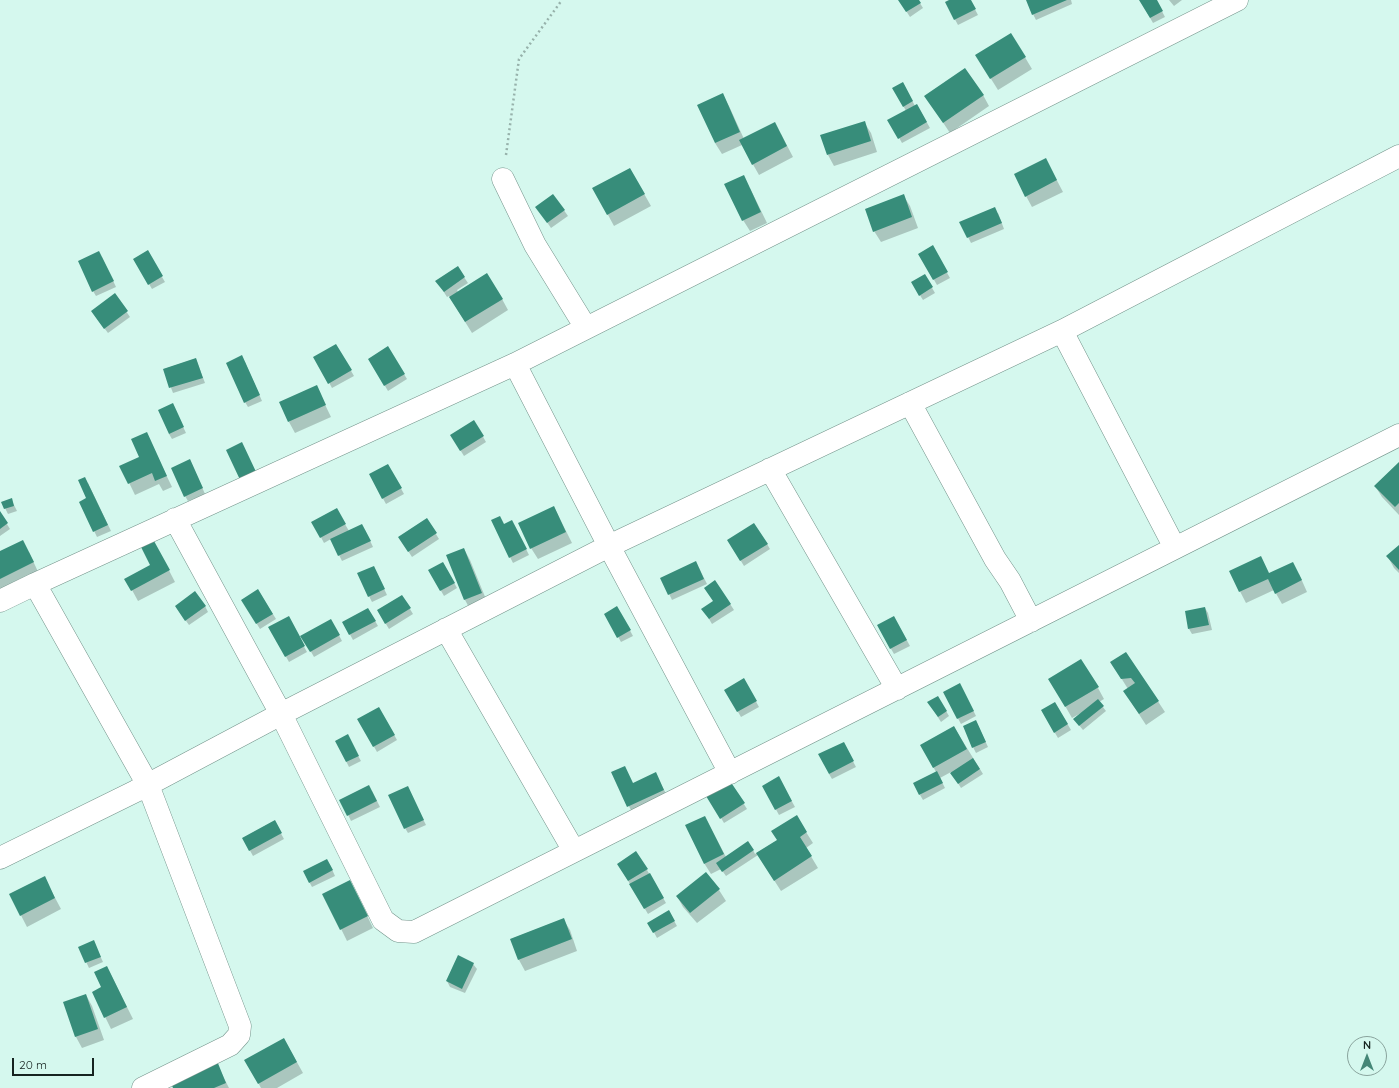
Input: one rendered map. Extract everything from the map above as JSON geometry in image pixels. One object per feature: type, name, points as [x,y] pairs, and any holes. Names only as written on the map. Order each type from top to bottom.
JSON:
[{"type":"street","points":[[0,601],[175,519],[515,364],[1237,0]]},
{"type":"street","points":[[0,858],[148,785],[281,714],[609,546],[1062,330],[1399,156]]},
{"type":"street","points":[[503,179],[535,245],[586,328]]},
{"type":"street","points":[[1062,330],[1175,548]]},
{"type":"street","points":[[515,364],[609,546],[730,773]]},
{"type":"street","points":[[910,403],[994,559],[1010,581],[1031,621]]},
{"type":"street","points":[[175,519],[281,714],[383,920],[398,931],[414,932],[1399,435]]},
{"type":"street","points":[[770,469],[897,689]]},
{"type":"street","points":[[35,584],[148,785],[240,1026],[239,1036],[230,1045],[143,1088]]},
{"type":"street","points":[[446,629],[574,851]]},
{"type":"path","points":[[503,179],[519,59],[562,0]]},
{"type":"building","points":[[898,0],[919,0],[921,3],[906,12]]},
{"type":"building","points":[[949,0],[971,0],[976,9],[954,20],[945,2]]},
{"type":"building","points":[[1026,0],[1067,0],[1032,15]]},
{"type":"building","points":[[1139,0],[1157,0],[1163,11],[1150,18]]},
{"type":"building","points":[[1011,33],[1026,57],[990,79],[975,55]]},
{"type":"building","points":[[965,68],[984,95],[943,123],[924,96]]},
{"type":"building","points":[[903,82],[913,101],[903,107],[892,88]]},
{"type":"building","points":[[723,93],[740,132],[715,143],[697,105]]},
{"type":"building","points":[[917,104],[927,122],[898,139],[887,120]]},
{"type":"building","points":[[865,121],[871,141],[827,155],[820,135]]},
{"type":"building","points":[[775,122],[787,146],[752,165],[739,140]]},
{"type":"building","points":[[1046,158],[1057,180],[1025,197],[1014,174]]},
{"type":"building","points":[[630,168],[645,194],[607,215],[592,188]]},
{"type":"building","points":[[744,175],[761,212],[742,221],[724,184]]},
{"type":"building","points":[[553,194],[565,210],[547,223],[535,207]]},
{"type":"building","points":[[904,194],[912,217],[873,232],[865,209]]},
{"type":"building","points":[[995,207],[1002,223],[967,238],[959,222]]},
{"type":"building","points":[[933,245],[948,272],[933,280],[918,254]]},
{"type":"building","points":[[148,250],[163,276],[148,285],[133,259]]},
{"type":"building","points":[[99,251],[114,281],[92,292],[78,261]]},
{"type":"building","points":[[458,266],[465,277],[444,292],[435,281]]},
{"type":"building","points":[[487,273],[503,299],[465,322],[449,297]]},
{"type":"building","points":[[925,274],[933,287],[919,296],[911,282]]},
{"type":"building","points":[[115,293],[128,311],[104,329],[91,311]]},
{"type":"building","points":[[336,344],[352,370],[328,384],[313,357]]},
{"type":"building","points":[[388,346],[405,374],[384,386],[368,359]]},
{"type":"building","points":[[242,355],[260,395],[244,403],[226,363]]},
{"type":"building","points":[[196,358],[203,378],[169,388],[163,369]]},
{"type":"building","points":[[317,385],[326,405],[288,422],[279,402]]},
{"type":"building","points":[[173,403],[184,427],[169,434],[158,410]]},
{"type":"building","points":[[474,420],[484,436],[460,451],[450,435]]},
{"type":"building","points":[[147,432],[167,476],[155,481],[152,473],[128,484],[119,466],[139,457],[131,439]]},
{"type":"building","points":[[242,442],[258,476],[242,484],[226,450]]},
{"type":"building","points":[[190,459],[203,488],[184,497],[171,468]]},
{"type":"building","points":[[1399,462],[1399,503],[1395,507],[1374,486]]},
{"type":"building","points":[[388,464],[402,488],[382,499],[369,474]]},
{"type":"building","points":[[85,477],[108,525],[93,532],[79,502],[86,498],[78,480]]},
{"type":"building","points":[[12,498],[14,506],[4,509],[1,502]]},
{"type":"building","points":[[554,506],[566,532],[530,549],[518,523]]},
{"type":"building","points":[[337,508],[346,524],[320,538],[311,522]]},
{"type":"building","points":[[0,511],[8,523],[0,529]]},
{"type":"building","points":[[500,516],[504,524],[512,520],[527,549],[509,558],[491,520]]},
{"type":"building","points":[[427,518],[437,533],[408,552],[398,537]]},
{"type":"building","points":[[754,523],[768,544],[740,561],[727,540]]},
{"type":"building","points":[[362,524],[371,541],[338,556],[330,539]]},
{"type":"building","points":[[23,540],[34,562],[0,579],[0,551]]},
{"type":"building","points":[[154,541],[170,570],[131,591],[124,579],[150,565],[141,547]]},
{"type":"building","points":[[1399,545],[1399,570],[1386,556]]},
{"type":"building","points":[[464,548],[482,593],[464,600],[446,555]]},
{"type":"building","points":[[1261,556],[1269,573],[1293,562],[1302,580],[1275,594],[1268,579],[1239,592],[1229,571]]},
{"type":"building","points":[[696,561],[704,579],[668,595],[660,578]]},
{"type":"building","points":[[443,562],[455,583],[440,591],[428,570]]},
{"type":"building","points":[[374,566],[385,589],[368,597],[357,573]]},
{"type":"building","points":[[715,580],[731,604],[709,619],[701,609],[713,601],[704,588]]},
{"type":"building","points":[[258,589],[273,614],[256,624],[241,600]]},
{"type":"building","points":[[195,591],[206,606],[185,621],[175,606]]},
{"type":"building","points":[[402,595],[411,608],[385,624],[377,610]]},
{"type":"building","points":[[617,606],[631,630],[617,638],[604,614]]},
{"type":"building","points":[[1205,607],[1209,625],[1188,629],[1185,611]]},
{"type":"building","points":[[368,608],[376,621],[349,635],[342,622]]},
{"type":"building","points":[[289,616],[305,646],[285,657],[268,627]]},
{"type":"building","points":[[894,616],[907,640],[890,649],[877,625]]},
{"type":"building","points":[[331,619],[340,635],[310,652],[300,636]]},
{"type":"building","points":[[1126,652],[1159,701],[1139,714],[1123,691],[1135,683],[1131,678],[1121,679],[1110,662]]},
{"type":"building","points":[[1081,659],[1099,687],[1065,707],[1048,679]]},
{"type":"building","points":[[744,678],[757,701],[737,712],[724,690]]},
{"type":"building","points":[[960,683],[974,711],[957,719],[943,692]]},
{"type":"building","points":[[938,696],[947,711],[938,717],[927,702]]},
{"type":"building","points":[[1098,699],[1104,706],[1079,726],[1073,719]]},
{"type":"building","points":[[1055,702],[1068,724],[1054,733],[1041,710]]},
{"type":"building","points":[[379,707],[395,735],[373,747],[357,719]]},
{"type":"building","points":[[976,720],[986,742],[972,748],[963,726]]},
{"type":"building","points":[[954,726],[967,749],[933,768],[920,745]]},
{"type":"building","points":[[348,734],[359,756],[346,762],[335,741]]},
{"type":"building","points":[[844,742],[854,761],[829,774],[818,754]]},
{"type":"building","points":[[973,758],[980,769],[958,784],[950,773]]},
{"type":"building","points":[[625,766],[633,783],[656,772],[664,790],[627,807],[611,772]]},
{"type":"building","points":[[937,771],[943,783],[919,795],[913,783]]},
{"type":"building","points":[[779,776],[792,801],[775,810],[762,786]]},
{"type":"building","points":[[730,781],[745,803],[720,819],[706,796]]},
{"type":"building","points":[[369,785],[377,801],[347,816],[339,800]]},
{"type":"building","points":[[408,786],[424,820],[404,829],[388,795]]},
{"type":"building","points":[[797,815],[807,832],[800,837],[812,856],[774,881],[756,853],[777,840],[771,831]]},
{"type":"building","points":[[705,816],[724,854],[704,864],[685,825]]},
{"type":"building","points":[[275,820],[282,833],[249,851],[242,838]]},
{"type":"building","points":[[748,841],[754,850],[722,872],[716,863]]},
{"type":"building","points":[[636,851],[648,869],[628,881],[617,864]]},
{"type":"building","points":[[327,859],[333,870],[309,883],[303,871]]},
{"type":"building","points":[[706,872],[720,889],[690,913],[676,896]]},
{"type":"building","points":[[650,873],[664,898],[644,909],[629,884]]},
{"type":"building","points":[[45,876],[55,898],[20,916],[9,894]]},
{"type":"building","points":[[350,880],[368,916],[340,930],[322,894]]},
{"type":"building","points":[[669,910],[675,921],[653,933],[647,923]]},
{"type":"building","points":[[564,918],[572,939],[518,960],[510,939]]},
{"type":"building","points":[[94,940],[101,957],[85,963],[78,947]]},
{"type":"building","points":[[458,955],[474,963],[462,989],[446,981]]},
{"type":"building","points":[[107,966],[127,1007],[104,1018],[92,992],[101,987],[94,972]]},
{"type":"building","points":[[86,994],[98,1029],[75,1037],[63,1002]]},
{"type":"building","points":[[284,1038],[297,1062],[258,1084],[244,1060]]},
{"type":"building","points":[[215,1056],[226,1083],[214,1088],[173,1088],[168,1077]]}]
